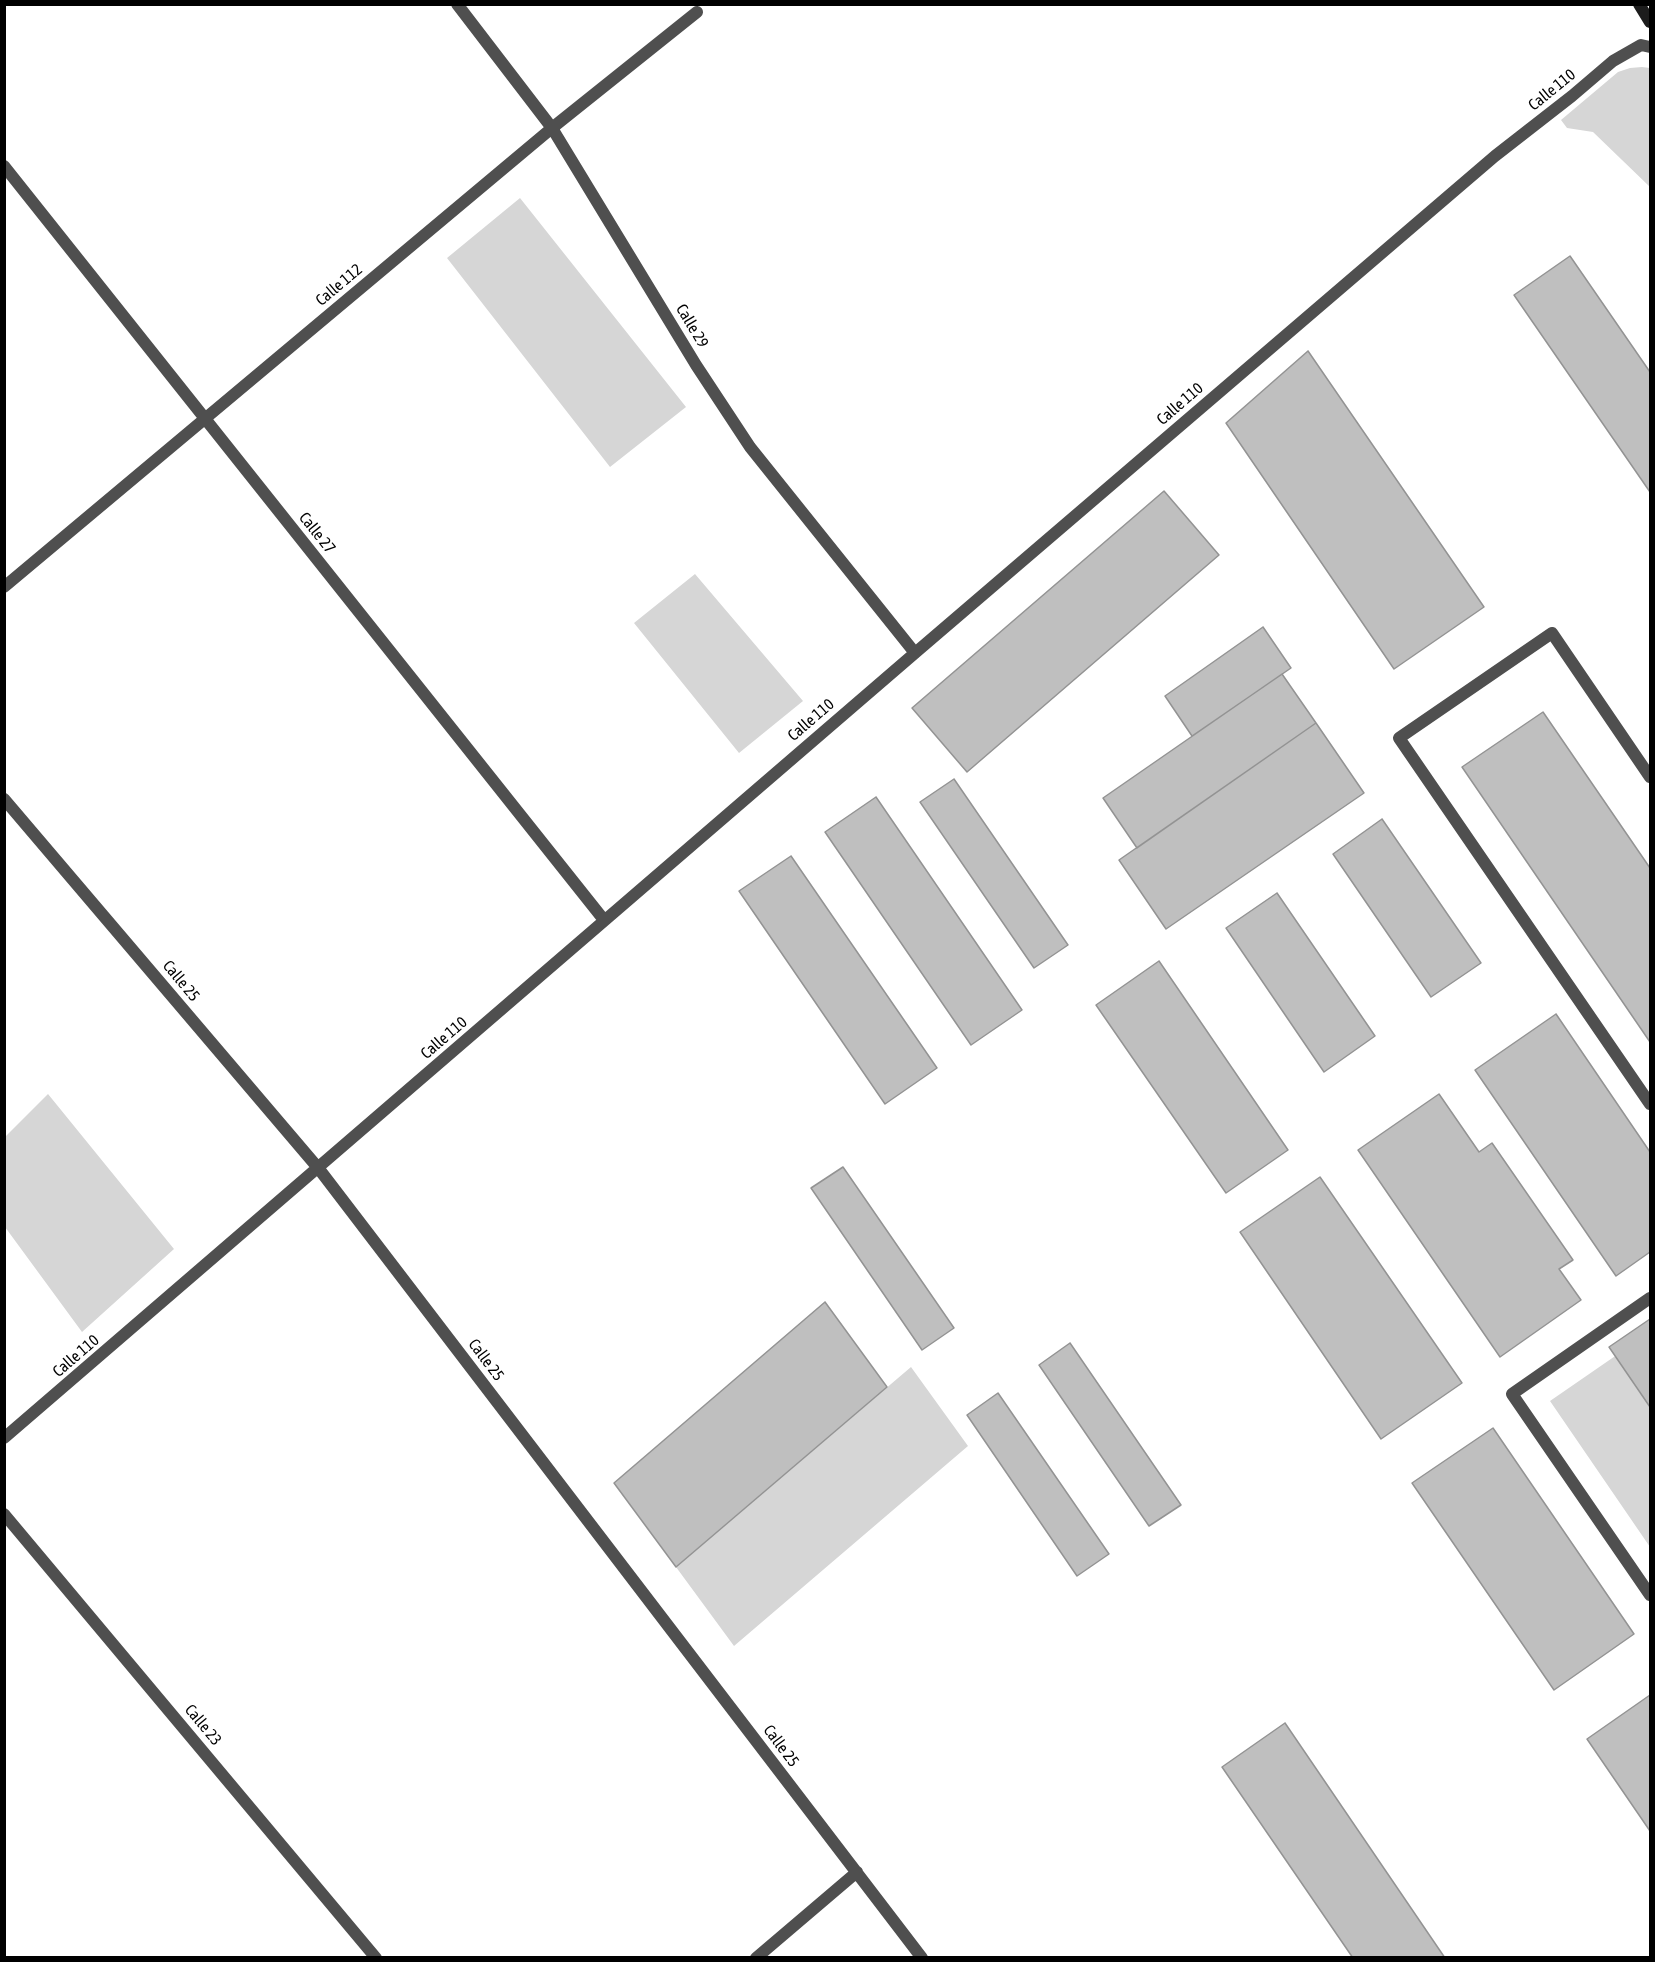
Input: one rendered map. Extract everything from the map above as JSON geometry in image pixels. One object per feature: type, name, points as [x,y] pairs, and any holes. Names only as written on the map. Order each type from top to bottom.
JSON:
[{"type":"main road","points":[[1639,4],[1650,22]]},
{"type":"street","name":"Calle 29","points":[[457,4],[552,128],[696,365],[750,447],[915,653]]},
{"type":"street","name":"Calle 112","points":[[4,587],[552,128],[697,12]]},
{"type":"street","name":"Calle 110","points":[[4,1438],[1495,156],[1613,61],[1641,45],[1650,47]]},
{"type":"street","name":"Calle 27","points":[[4,166],[604,920]]},
{"type":"street","points":[[1650,777],[1552,633],[1399,738],[1650,1104]]},
{"type":"street","name":"Calle 25","points":[[4,799],[319,1169],[922,1958]]},
{"type":"street","points":[[1650,1298],[1512,1394],[1650,1595]]},
{"type":"street","name":"Calle 23","points":[[4,1514],[376,1958]]},
{"type":"street","points":[[756,1958],[857,1872]]},
{"type":"shaded area","points":[[1642,67],[1650,68],[1650,187],[1593,132],[1567,128],[1561,120],[1618,72]]},
{"type":"shaded area","points":[[520,198],[686,407],[610,467],[447,258]]},
{"type":"shaded area","points":[[695,574],[803,701],[739,753],[634,623]]},
{"type":"shaded area","points":[[48,1094],[174,1249],[82,1332],[5,1227],[5,1137]]},
{"type":"shaded area","points":[[1650,1332],[1650,1547],[1550,1401]]},
{"type":"shaded area","points":[[911,1367],[968,1446],[734,1646],[676,1567]]},
{"type":"building","points":[[1570,256],[1650,372],[1650,492],[1514,295]]},
{"type":"building","points":[[1308,351],[1484,607],[1394,669],[1226,423]]},
{"type":"building","points":[[1164,491],[1219,555],[967,772],[912,708]]},
{"type":"building","points":[[1263,627],[1291,668],[1192,736],[1165,696]]},
{"type":"building","points":[[1282,674],[1316,723],[1137,848],[1103,798]]},
{"type":"building","points":[[1543,712],[1650,868],[1650,1042],[1462,767]]},
{"type":"building","points":[[1316,723],[1364,793],[1166,929],[1119,860]]},
{"type":"building","points":[[954,779],[1068,945],[1034,968],[920,802]]},
{"type":"building","points":[[876,797],[1022,1010],[971,1045],[825,832]]},
{"type":"building","points":[[1382,819],[1481,963],[1431,997],[1333,854]]},
{"type":"building","points":[[791,856],[937,1068],[885,1104],[739,891]]},
{"type":"building","points":[[1277,893],[1375,1036],[1324,1072],[1226,928]]},
{"type":"building","points":[[1159,961],[1288,1150],[1226,1193],[1096,1005]]},
{"type":"building","points":[[1556,1014],[1650,1152],[1650,1252],[1616,1276],[1475,1070]]},
{"type":"building","points":[[1439,1094],[1479,1152],[1492,1143],[1573,1260],[1559,1269],[1581,1300],[1500,1357],[1358,1150]]},
{"type":"building","points":[[843,1167],[954,1328],[922,1350],[811,1188]]},
{"type":"building","points":[[1320,1177],[1462,1383],[1381,1439],[1240,1232]]},
{"type":"building","points":[[825,1302],[887,1387],[676,1567],[614,1483]]},
{"type":"building","points":[[1650,1319],[1650,1407],[1609,1347]]},
{"type":"building","points":[[1070,1343],[1181,1505],[1149,1526],[1039,1365]]},
{"type":"building","points":[[998,1393],[1109,1554],[1077,1576],[967,1415]]},
{"type":"building","points":[[1493,1428],[1634,1634],[1554,1690],[1412,1483]]},
{"type":"building","points":[[1650,1695],[1650,1831],[1587,1739]]},
{"type":"building","points":[[1285,1723],[1445,1958],[1353,1958],[1222,1767]]}]
